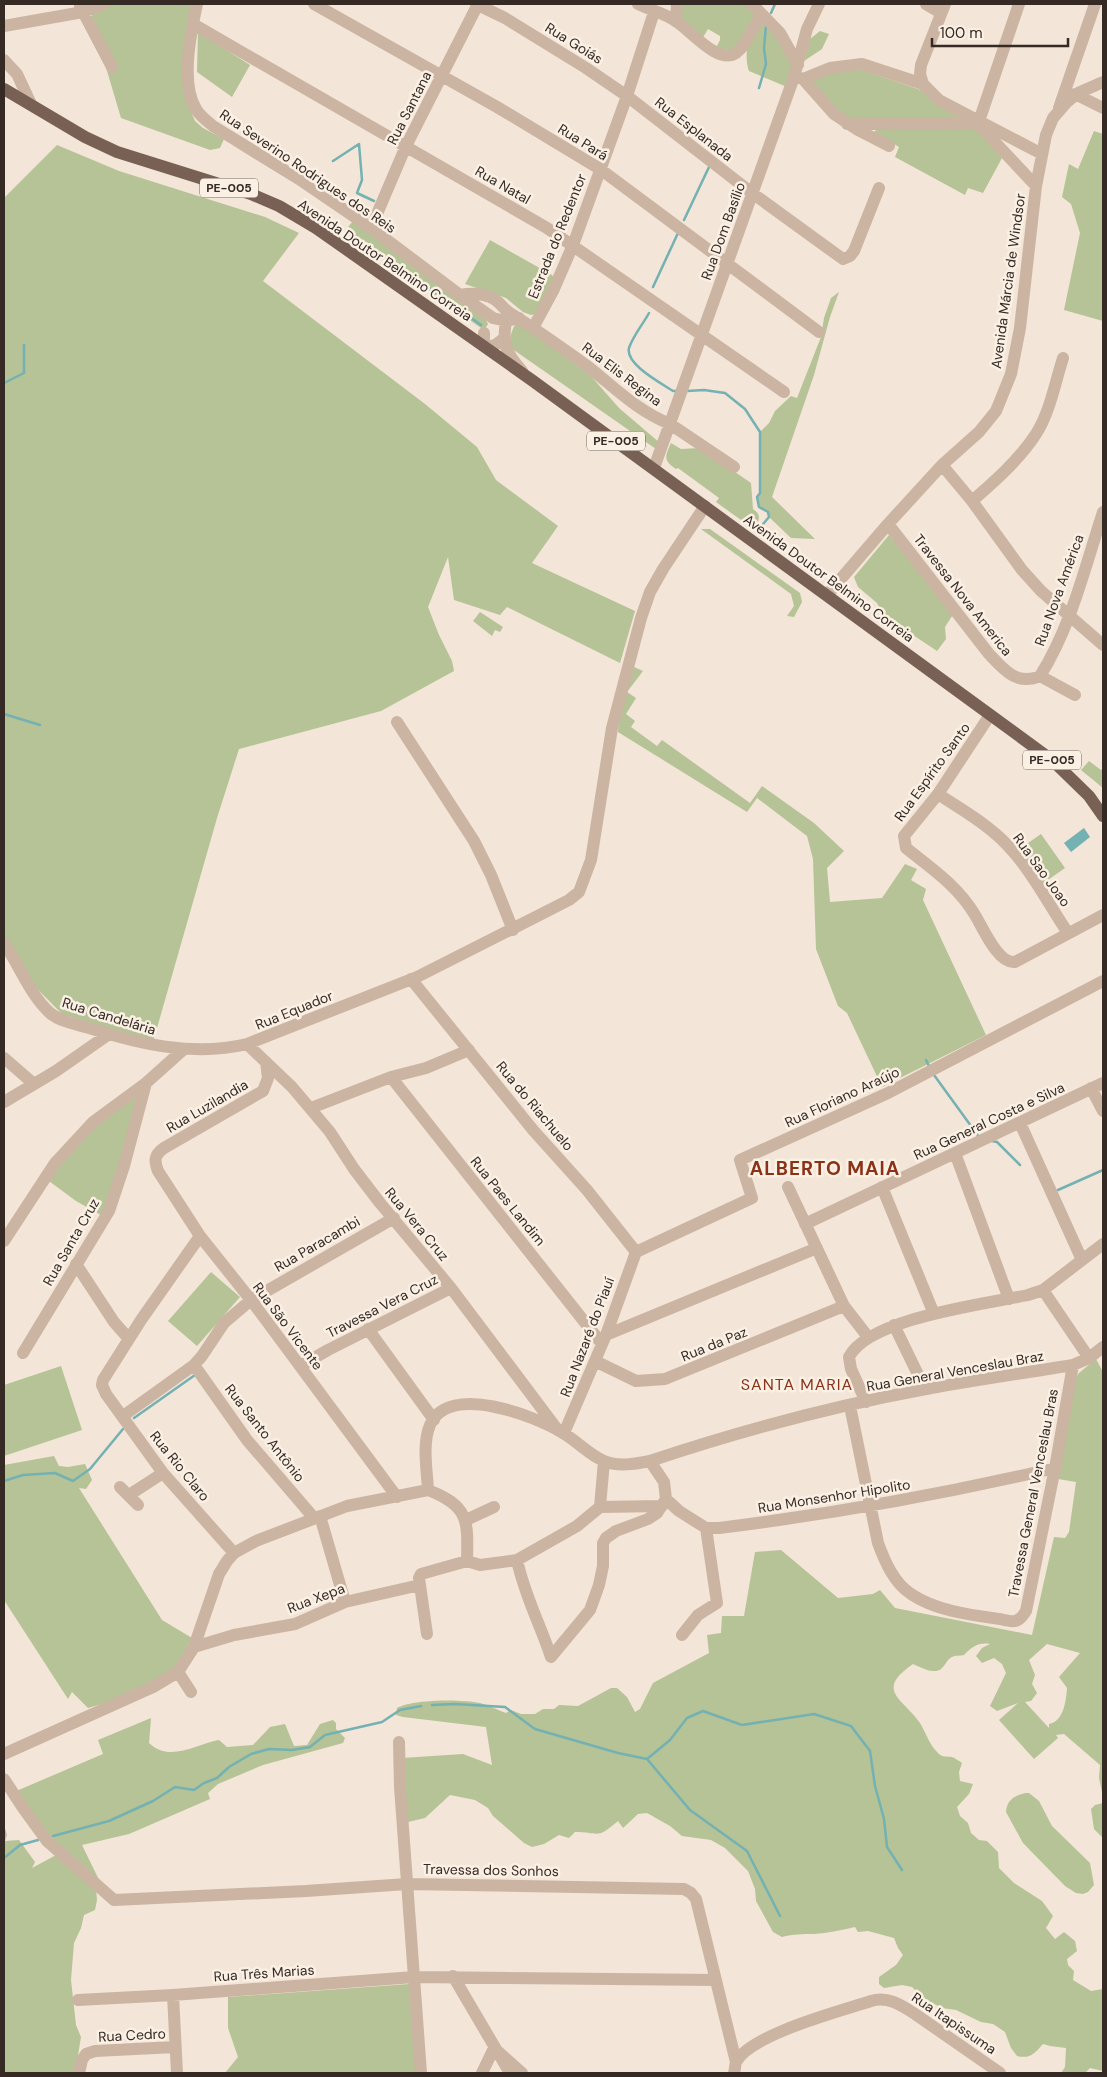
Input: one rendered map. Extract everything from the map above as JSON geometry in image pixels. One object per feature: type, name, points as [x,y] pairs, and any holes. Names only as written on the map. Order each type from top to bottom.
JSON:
[{"type":"main road","name":"PE-005","points":[[4,89],[31,104]]},
{"type":"main road","name":"Avenida Doutor Belmino Correia","points":[[31,104],[85,137],[118,152],[251,194],[279,206],[320,231],[480,339],[527,376],[1052,760],[1089,796],[1103,816]]},
{"type":"street","points":[[4,26],[104,4]]},
{"type":"street","name":"Rua Severino Rodrigues dos Reis","points":[[197,4],[188,70],[191,99],[199,114],[212,126],[302,181],[370,228],[460,296]]},
{"type":"street","name":"Rua Pará","points":[[314,4],[442,76],[600,169],[819,332]]},
{"type":"street","name":"Rua Santana","points":[[370,228],[406,146],[477,4]]},
{"type":"street","name":"Rua Goiás","points":[[477,4],[505,18],[627,96]]},
{"type":"street","points":[[638,4],[676,21],[710,49],[727,55],[735,54],[741,49],[756,21],[763,15]]},
{"type":"street","points":[[676,21],[677,4]]},
{"type":"street","points":[[752,4],[780,33],[798,74],[834,114],[847,124],[889,146]]},
{"type":"street","name":"Rua Dom Basílio","points":[[654,468],[700,334],[728,264],[752,193],[798,74],[807,29],[819,4]]},
{"type":"street","points":[[923,84],[920,74],[921,65],[943,9],[926,4]]},
{"type":"street","points":[[979,122],[1019,4]]},
{"type":"street","points":[[1058,110],[1095,4]]},
{"type":"street","points":[[81,8],[112,67]]},
{"type":"street","name":"Estrada do Redentor","points":[[533,328],[553,291],[573,244],[627,96],[654,12]]},
{"type":"street","name":"Rua Natal","points":[[193,24],[573,244],[784,392]]},
{"type":"street","points":[[4,60],[17,74],[31,104]]},
{"type":"street","points":[[798,74],[862,64],[923,84],[940,100],[1042,154]]},
{"type":"street","name":"Avenida Márcia de Windsor","points":[[827,595],[888,524],[942,465],[979,432],[996,410],[1011,374],[1020,328],[1036,186],[1046,135],[1058,110],[1075,94],[1103,82]]},
{"type":"street","points":[[1075,94],[1103,108]]},
{"type":"street","name":"Rua Esplanada","points":[[627,96],[752,193],[839,257],[846,259],[854,251],[879,188]]},
{"type":"street","points":[[847,124],[979,122],[1036,186]]},
{"type":"street","name":"Rua Elis Regina","points":[[460,296],[472,293],[498,301],[502,317],[519,318],[586,366],[621,395],[658,420],[670,424],[734,467]]},
{"type":"street","points":[[502,317],[504,338],[493,346],[480,339],[502,317]]},
{"type":"street","name":"Avenida Doutor Belmino Correia","points":[[504,338],[504,345],[509,355],[527,376]]},
{"type":"street","points":[[972,501],[1005,472],[1036,434],[1044,417],[1063,358]]},
{"type":"street","points":[[942,465],[972,501],[1022,570],[1041,591],[1103,645]]},
{"type":"street","name":"Rua Equador","points":[[184,1049],[228,1048],[247,1044],[411,979],[513,930],[576,895],[582,886],[591,860],[612,728],[641,618],[650,592],[663,568],[705,506]]},
{"type":"street","name":"Rua Nova América","points":[[1040,676],[1069,616],[1103,512]]},
{"type":"street","name":"Travessa Nova America","points":[[888,524],[1005,672],[1021,680],[1040,676]]},
{"type":"street","points":[[1040,676],[1074,695]]},
{"type":"street","name":"Rua Espírito Santo","points":[[990,715],[938,794],[904,836],[906,848],[954,887],[968,903],[1003,959],[1009,963],[1015,962],[1068,933]]},
{"type":"street","points":[[397,722],[474,841],[491,875],[513,930]]},
{"type":"street","name":"Rua Sao Joao","points":[[938,794],[982,823],[1003,841],[1017,856],[1068,933]]},
{"type":"street","points":[[1068,933],[1103,915]]},
{"type":"street","name":"Rua Candelária","points":[[4,943],[8,957],[44,1007],[62,1020],[156,1046],[184,1049]]},
{"type":"street","name":"Rua do Riachuelo","points":[[411,979],[533,1130],[587,1190],[636,1252]]},
{"type":"street","name":"Rua Floriano Araújo","points":[[636,1252],[752,1198],[740,1160],[888,1093],[1103,981]]},
{"type":"street","points":[[4,1102],[109,1034]]},
{"type":"street","name":"Rua Vera Cruz","points":[[247,1044],[311,1108],[338,1143],[354,1169],[451,1288],[560,1431]]},
{"type":"street","points":[[4,1241],[55,1163],[93,1122],[146,1082],[184,1049]]},
{"type":"street","points":[[311,1108],[390,1077],[426,1068],[469,1050]]},
{"type":"street","points":[[4,1058],[34,1084]]},
{"type":"street","name":"Rua Luzilandia","points":[[158,1171],[155,1163],[158,1152],[263,1091],[268,1078],[266,1062]]},
{"type":"street","name":"Rua Paes Landim","points":[[390,1077],[604,1339]]},
{"type":"street","name":"Rua Santa Cruz","points":[[23,1353],[108,1211],[124,1166],[146,1082]]},
{"type":"street","name":"Rua General Costa e Silva","points":[[806,1224],[994,1136],[1103,1082]]},
{"type":"street","points":[[1091,1088],[1103,1111]]},
{"type":"street","points":[[1020,1123],[1082,1260]]},
{"type":"street","points":[[955,1153],[1009,1299]]},
{"type":"street","name":"Rua São Vicente","points":[[158,1171],[200,1236],[251,1300],[396,1496]]},
{"type":"street","points":[[788,1187],[844,1306],[868,1337]]},
{"type":"street","points":[[882,1187],[934,1314]]},
{"type":"street","name":"Rua Paracambi","points":[[123,1416],[194,1365],[224,1323],[251,1300],[394,1218]]},
{"type":"street","points":[[76,1264],[114,1322],[129,1339],[200,1236]]},
{"type":"street","points":[[866,1402],[851,1369],[849,1357],[868,1337],[894,1325],[934,1314],[1009,1299],[1042,1290],[1103,1244]]},
{"type":"street","points":[[604,1339],[817,1248]]},
{"type":"street","name":"Rua Nazaré do Piauí","points":[[560,1431],[595,1361],[636,1252]]},
{"type":"street","name":"Travessa Vera Cruz","points":[[300,1366],[368,1329],[451,1288]]},
{"type":"street","points":[[1042,1290],[1089,1358]]},
{"type":"street","name":"Rua da Paz","points":[[595,1361],[636,1381],[665,1379],[844,1306]]},
{"type":"street","points":[[894,1325],[925,1389]]},
{"type":"street","points":[[368,1329],[434,1420],[428,1430],[426,1445],[428,1490]]},
{"type":"street","name":"Rua Rio Claro","points":[[129,1339],[103,1380],[102,1385],[106,1394],[163,1473],[234,1554]]},
{"type":"street","name":"Rua General Venceslau Braz","points":[[434,1420],[441,1413],[467,1404],[498,1406],[517,1412],[560,1431],[604,1461],[631,1464],[650,1461],[771,1424],[866,1402],[925,1389],[1073,1365],[1089,1358],[1103,1347]]},
{"type":"street","name":"Rua Santo Antônio","points":[[194,1365],[248,1440],[317,1517]]},
{"type":"street","name":"Travessa General Venceslau Bras","points":[[869,1507],[885,1563],[898,1582],[910,1594],[927,1602],[975,1616],[1015,1621],[1022,1617],[1026,1611],[1055,1468],[1073,1365]]},
{"type":"street","points":[[850,1406],[869,1507]]},
{"type":"street","points":[[600,1508],[604,1461]]},
{"type":"street","points":[[517,1560],[526,1594],[538,1620],[551,1657],[590,1610],[599,1585],[606,1538],[616,1531],[648,1519],[656,1513],[664,1502],[664,1482],[650,1461]]},
{"type":"street","name":"Rua Monsenhor Hipolito","points":[[706,1528],[755,1524],[869,1507],[962,1490],[1055,1468]]},
{"type":"street","points":[[129,1496],[163,1473]]},
{"type":"street","points":[[4,1754],[153,1687],[178,1672],[194,1647],[220,1574],[227,1561],[234,1554],[256,1541],[347,1506],[428,1490],[447,1497],[459,1509],[466,1520],[467,1561],[480,1571],[517,1560],[577,1526],[600,1508],[664,1502],[706,1528],[717,1603],[698,1615],[682,1635]]},
{"type":"street","points":[[466,1520],[494,1507]]},
{"type":"street","points":[[317,1517],[345,1602]]},
{"type":"street","name":"Rua Xepa","points":[[194,1647],[234,1635],[295,1624],[345,1602],[420,1581],[421,1574],[467,1561]]},
{"type":"street","points":[[420,1581],[427,1634]]},
{"type":"street","points":[[178,1672],[191,1692]]},
{"type":"street","points":[[399,1742],[400,1787],[421,2073]]},
{"type":"street","name":"Travessa dos Sonhos","points":[[4,1779],[47,1841],[114,1900],[407,1884],[684,1889],[696,1899],[735,2068]]},
{"type":"street","points":[[453,1976],[510,2073]]},
{"type":"street","name":"Rua Três Marias","points":[[78,2000],[173,1996],[414,1977],[716,1980]]},
{"type":"street","points":[[173,1996],[175,2047]]},
{"type":"street","name":"Rua Itapissuma","points":[[735,2068],[748,2050],[795,2025],[883,1999],[900,2005],[915,2014],[1000,2073]]},
{"type":"street","name":"Rua Cedro","points":[[79,2073],[82,2060],[86,2054],[175,2047],[177,2073]]},
{"type":"street","points":[[482,2073],[494,2048]]},
{"type":"street","points":[[494,2048],[522,2073]]},
{"type":"green space","points":[[112,4],[193,4],[188,104],[195,121],[203,128],[224,139],[220,148],[210,150],[121,118],[91,17],[94,11]]},
{"type":"green space","points":[[679,4],[748,4],[758,12],[734,51],[716,48],[720,36],[708,29],[702,39],[679,19]]},
{"type":"green space","points":[[766,20],[794,63],[787,87],[749,71],[747,57],[749,40],[754,30]]},
{"type":"green space","points":[[820,31],[829,34],[822,49],[804,61],[810,39]]},
{"type":"green space","points":[[198,32],[250,65],[232,97],[197,72]]},
{"type":"green space","points":[[856,68],[924,91],[970,119],[848,119],[806,80]]},
{"type":"green space","points":[[880,126],[978,128],[1002,158],[983,193],[968,188],[965,195],[895,157],[899,147],[874,132]]},
{"type":"green space","points":[[1094,131],[1103,134],[1103,321],[1064,310],[1080,233],[1071,204],[1062,197],[1069,164],[1078,169]]},
{"type":"green space","points":[[57,145],[119,171],[265,217],[299,233],[263,281],[425,404],[477,447],[496,480],[558,526],[532,563],[635,611],[620,663],[507,607],[500,615],[454,600],[448,557],[428,607],[452,661],[454,671],[381,711],[239,749],[217,818],[153,1042],[62,1014],[4,955],[4,198]]},
{"type":"green space","points":[[353,221],[486,320],[488,324],[485,329],[344,232]]},
{"type":"green space","points":[[490,240],[552,275],[555,280],[537,313],[531,315],[523,312],[506,298],[465,284]]},
{"type":"green space","points":[[839,292],[814,375],[772,497],[815,539],[791,538],[769,517],[768,512],[759,507],[757,497],[760,492],[760,432],[769,423],[775,411],[791,396],[797,398],[821,337],[824,318],[831,298]]},
{"type":"green space","points":[[517,322],[590,375],[619,408],[660,443],[656,449],[511,348],[511,335]]},
{"type":"green space","points":[[671,443],[681,449],[700,448],[751,483],[753,509],[759,516],[755,530],[716,502],[719,498],[667,461],[666,458]]},
{"type":"green space","points":[[701,529],[710,529],[800,593],[802,602],[794,617],[787,616],[794,606],[791,594]]},
{"type":"green space","points":[[889,535],[954,613],[945,627],[946,639],[937,651],[883,615],[877,603],[858,587],[854,577]]},
{"type":"green space","points":[[480,612],[503,627],[500,632],[495,630],[492,636],[473,621]]},
{"type":"green space","points":[[634,667],[643,671],[627,692],[636,698],[626,714],[635,721],[631,727],[657,746],[662,740],[750,803],[762,786],[814,823],[844,851],[827,868],[830,902],[882,898],[905,864],[917,869],[911,880],[926,889],[923,900],[986,1035],[882,1087],[847,1013],[838,1006],[816,949],[813,859],[807,836],[757,798],[747,812],[618,732],[619,717]]},
{"type":"green space","points":[[1089,761],[1101,770],[1103,768],[1103,788],[1081,770]]},
{"type":"green space","points":[[1041,834],[1065,868],[1042,884],[1018,850]]},
{"type":"green space","points":[[137,1096],[111,1198],[101,1215],[76,1201],[49,1181],[58,1164],[99,1120]]},
{"type":"green space","points":[[211,1272],[240,1297],[197,1346],[168,1321]]},
{"type":"green space","points":[[1096,1359],[1103,1372],[1103,1797],[1099,1778],[1100,1765],[1064,1734],[1056,1735],[1058,1738],[1034,1759],[999,1720],[1018,1703],[997,1711],[990,1706],[1006,1673],[1002,1664],[994,1658],[982,1663],[976,1656],[982,1648],[990,1644],[979,1644],[964,1655],[952,1657],[937,1671],[928,1670],[913,1664],[901,1673],[895,1681],[894,1688],[900,1700],[920,1723],[935,1750],[941,1756],[952,1757],[962,1763],[959,1772],[960,1781],[973,1784],[969,1794],[957,1807],[960,1816],[968,1823],[971,1833],[979,1840],[987,1841],[998,1852],[999,1868],[1014,1883],[1042,1901],[1053,1916],[1046,1928],[1055,1939],[1064,1932],[1075,1941],[1077,1951],[1067,1959],[1068,1965],[1074,1971],[1073,1980],[1091,1991],[1103,1989],[1103,2071],[1090,2068],[1085,2073],[1061,2073],[1065,2067],[1066,2048],[1043,2044],[1032,2055],[1025,2057],[1017,2056],[1011,2048],[1005,2032],[993,2024],[981,2022],[956,2010],[942,2008],[923,1998],[912,1987],[902,1985],[884,1988],[879,1984],[879,1977],[896,1965],[903,1955],[894,1938],[868,1931],[858,1932],[855,1927],[824,1933],[782,1937],[773,1932],[756,1901],[755,1889],[748,1871],[725,1848],[711,1840],[682,1836],[670,1826],[647,1813],[638,1814],[623,1828],[618,1821],[606,1831],[598,1834],[575,1832],[569,1838],[559,1835],[544,1844],[532,1847],[524,1843],[493,1816],[488,1808],[475,1800],[450,1795],[425,1818],[408,1822],[402,1758],[463,1754],[492,1765],[486,1727],[403,1717],[396,1715],[397,1708],[426,1701],[462,1701],[483,1704],[506,1713],[511,1710],[521,1714],[535,1714],[543,1709],[554,1709],[559,1705],[578,1706],[611,1688],[617,1688],[627,1697],[635,1712],[640,1709],[653,1683],[709,1653],[707,1635],[721,1633],[722,1616],[744,1616],[755,1552],[781,1550],[838,1598],[873,1594],[880,1590],[895,1608],[1032,1635],[1054,1537],[1065,1538],[1069,1532],[1076,1482],[1058,1479],[1073,1382],[1079,1373]],"holes":[[[1047,1644],[1080,1653],[1059,1677],[1067,1688],[1065,1704],[1061,1715],[1049,1724],[1049,1728],[1025,1702],[1031,1701],[1037,1693],[1032,1684],[1035,1675],[1029,1660]]]},
{"type":"green space","points":[[61,1366],[82,1430],[4,1456],[4,1385]]},
{"type":"green space","points":[[54,1456],[59,1466],[68,1467],[85,1464],[92,1480],[86,1489],[79,1488],[162,1620],[192,1638],[173,1673],[105,1703],[88,1708],[72,1692],[68,1699],[4,1600],[4,1465]]},
{"type":"green space","points":[[151,1718],[149,1743],[157,1749],[166,1752],[183,1750],[219,1740],[227,1747],[253,1745],[270,1727],[285,1724],[294,1746],[307,1745],[320,1724],[333,1720],[336,1723],[336,1729],[345,1738],[343,1743],[263,1765],[218,1784],[208,1793],[210,1799],[129,1834],[82,1845],[101,1884],[61,1849],[14,1792],[103,1754],[98,1740]]},
{"type":"green space","points":[[1029,1793],[1039,1801],[1052,1826],[1090,1863],[1094,1885],[1088,1892],[1083,1894],[1076,1893],[1065,1886],[1023,1843],[1006,1812],[1008,1804],[1012,1799]]},
{"type":"green space","points":[[1103,1803],[1103,1838],[1094,1829],[1091,1809],[1095,1805]]},
{"type":"green space","points":[[4,1825],[7,1835],[5,1841],[19,1840],[35,1862],[32,1868],[58,1854],[96,1889],[97,1900],[95,1910],[84,1915],[81,1928],[74,1943],[71,1980],[76,2025],[81,2037],[75,2073],[4,2073]]},
{"type":"green space","points":[[409,1984],[416,2073],[225,2073],[238,2057],[228,2028],[228,1997]]},
{"type":"water","points":[[1084,828],[1090,837],[1071,852],[1064,843]]},
{"type":"waterway","points":[[771,13],[775,4]]},
{"type":"waterway","points":[[759,88],[766,64],[764,48],[766,26]]},
{"type":"waterway","points":[[333,161],[359,144],[362,180],[357,193],[374,201]]},
{"type":"waterway","points":[[684,220],[709,167]]},
{"type":"waterway","points":[[653,287],[678,233]]},
{"type":"waterway","points":[[356,238],[387,258]]},
{"type":"waterway","points":[[388,259],[481,325]]},
{"type":"waterway","points":[[649,313],[629,348],[629,354],[638,367],[673,391],[676,391]]},
{"type":"waterway","points":[[4,383],[24,373],[24,345]]},
{"type":"waterway","points":[[687,391],[704,390],[725,393],[745,409],[760,432],[760,493],[757,497],[759,507],[768,512],[769,517],[759,529]]},
{"type":"waterway","points":[[4,714],[40,725]]},
{"type":"waterway","points":[[926,1060],[930,1068]]},
{"type":"waterway","points":[[934,1075],[979,1137]]},
{"type":"waterway","points":[[992,1141],[997,1142],[1020,1165]]},
{"type":"waterway","points":[[1058,1190],[1103,1170]]},
{"type":"waterway","points":[[134,1418],[195,1375]]},
{"type":"waterway","points":[[4,1481],[23,1475],[55,1473],[73,1481],[90,1469],[123,1429]]},
{"type":"waterway","points":[[432,1705],[455,1704],[505,1707],[535,1729],[618,1753],[647,1759],[670,1740],[687,1718],[703,1711],[742,1725],[814,1714],[851,1726],[870,1751],[875,1786],[884,1819],[887,1847],[902,1870]]},
{"type":"waterway","points":[[53,1836],[109,1821],[153,1801],[175,1787],[194,1790],[204,1783],[217,1778],[229,1767],[251,1754],[269,1749],[292,1750],[310,1747],[325,1735],[382,1722],[400,1710],[421,1706]]},
{"type":"waterway","points":[[647,1759],[690,1810],[747,1851],[780,1916]]},
{"type":"waterway","points":[[4,1858],[20,1845],[38,1840]]},
{"type":"district","name":"ALBERTO MAIA","points":[[825,1168]]},
{"type":"district","name":"SANTA MARIA","points":[[797,1384]]}]
